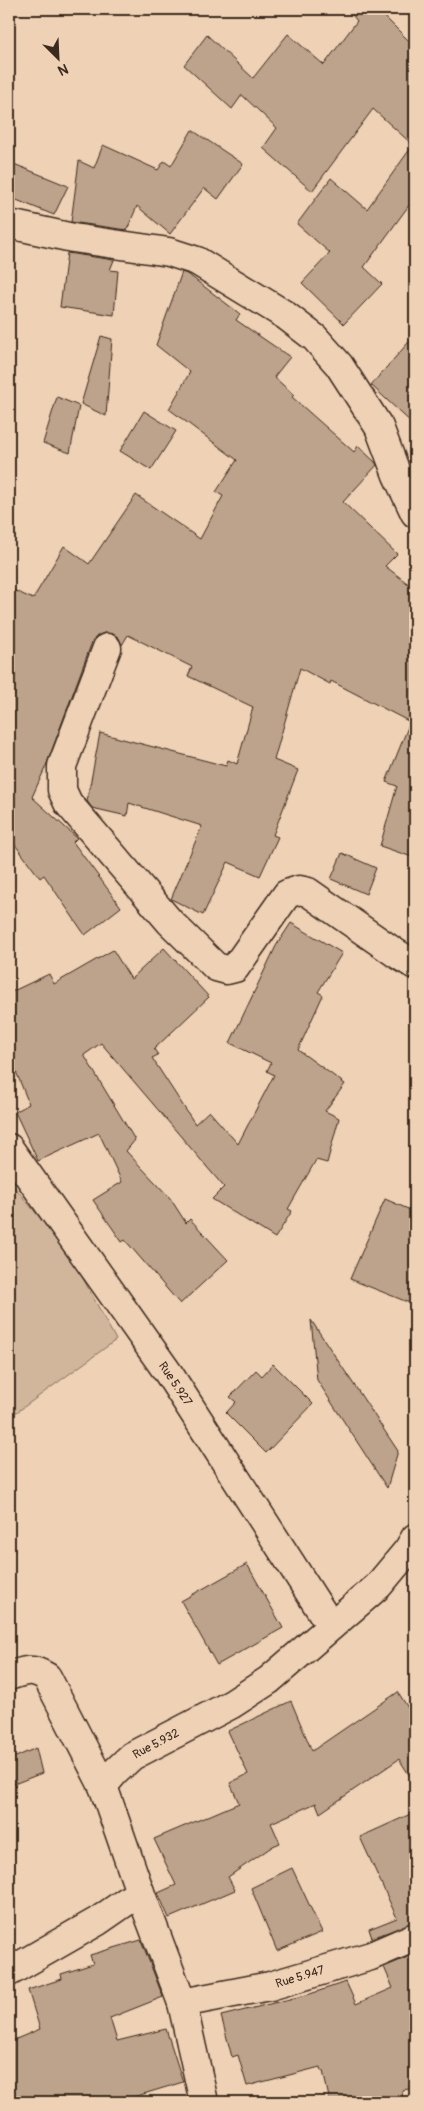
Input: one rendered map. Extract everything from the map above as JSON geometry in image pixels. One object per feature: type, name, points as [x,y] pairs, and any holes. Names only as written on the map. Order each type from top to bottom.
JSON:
[{"type":"street","points":[[9,224],[73,238],[168,252],[197,261],[286,315],[315,338],[339,365],[379,427],[397,475],[415,513]]},
{"type":"street","points":[[107,648],[62,766],[62,790],[68,803],[170,922],[216,967],[227,970],[235,968],[287,894],[299,890],[308,892],[415,965]]},
{"type":"street","name":"Rue 5.927","points":[[9,1148],[169,1374],[332,1626]]},
{"type":"street","name":"Rue 5.932","points":[[103,1786],[132,1756],[232,1704],[269,1680],[378,1586],[403,1570],[408,1550],[415,1538]]},
{"type":"street","points":[[9,1676],[24,1671],[36,1670],[47,1677],[103,1786],[182,2004],[204,2102]]},
{"type":"street","points":[[9,1972],[98,1921],[140,1892]]},
{"type":"street","name":"Rue 5.947","points":[[182,2004],[270,1986],[371,1956],[399,1946],[415,1937]]},
{"type":"shaded area","points":[[9,1180],[71,1256],[116,1340],[17,1412],[9,1408]]},
{"type":"building","points":[[348,9],[377,9],[415,47],[415,197],[364,267],[382,284],[344,324],[302,283],[330,253],[297,224],[331,178],[367,209],[413,145],[373,109],[312,191],[263,148],[277,128],[242,95],[232,109],[184,65],[207,35],[253,78],[288,34],[324,65],[357,21]]},
{"type":"building","points":[[192,130],[243,164],[218,199],[204,188],[170,234],[137,206],[127,230],[71,222],[79,161],[94,168],[103,145],[158,170],[164,161],[171,166]]},
{"type":"building","points":[[9,162],[68,186],[54,215],[9,197]]},
{"type":"building","points":[[67,253],[114,260],[110,270],[118,271],[114,315],[60,307]]},
{"type":"building","points":[[182,272],[189,275],[240,314],[236,320],[290,357],[274,377],[294,395],[292,397],[354,452],[358,446],[377,465],[343,502],[397,554],[385,566],[415,589],[415,858],[380,846],[397,786],[386,782],[410,722],[331,681],[330,684],[300,668],[274,760],[298,770],[273,835],[278,837],[260,876],[228,862],[203,915],[171,899],[202,826],[129,803],[127,816],[92,808],[87,801],[100,733],[226,766],[228,760],[237,764],[253,707],[188,676],[192,667],[128,635],[122,645],[119,638],[113,634],[104,633],[97,636],[92,642],[46,766],[32,797],[77,838],[73,842],[121,907],[85,935],[44,875],[40,878],[13,842],[9,851],[9,588],[33,599],[64,546],[89,564],[136,495],[200,539],[223,496],[216,492],[237,460],[169,409],[190,372],[156,345]]},
{"type":"building","points":[[415,335],[415,426],[371,385]]},
{"type":"building","points":[[101,336],[112,339],[106,416],[81,404]]},
{"type":"building","points":[[57,397],[79,406],[70,453],[43,443]]},
{"type":"building","points":[[144,411],[176,431],[151,470],[120,451]]},
{"type":"building","points":[[342,853],[376,868],[366,894],[331,879]]},
{"type":"building","points":[[291,923],[342,953],[318,992],[323,995],[298,1050],[345,1084],[325,1111],[339,1118],[327,1163],[316,1160],[288,1209],[292,1211],[275,1238],[212,1199],[224,1187],[101,1043],[84,1055],[135,1140],[126,1151],[170,1198],[186,1223],[190,1219],[228,1260],[180,1304],[125,1240],[122,1242],[93,1200],[122,1182],[99,1133],[38,1161],[15,1112],[29,1104],[9,1054],[9,993],[49,974],[54,984],[113,950],[131,979],[164,948],[209,997],[154,1049],[158,1055],[152,1058],[195,1124],[209,1111],[238,1144],[274,1075],[267,1071],[271,1063],[230,1043],[276,946]]},
{"type":"building","points":[[385,1199],[415,1212],[415,1305],[350,1279]]},
{"type":"building","points":[[311,1320],[398,1451],[387,1488],[317,1380]]},
{"type":"building","points":[[273,1364],[313,1404],[266,1453],[226,1413],[236,1402],[230,1397],[256,1370],[262,1376]]},
{"type":"building","points":[[247,1564],[283,1628],[217,1665],[181,1601]]},
{"type":"building","points":[[398,1692],[415,1719],[415,1784],[399,1759],[320,1813],[316,1803],[271,1823],[280,1843],[228,1877],[235,1890],[169,1918],[158,1893],[176,1885],[154,1839],[239,1803],[230,1783],[248,1774],[228,1731],[291,1701],[312,1751]]},
{"type":"building","points":[[36,1748],[42,1773],[9,1786],[9,1760]]},
{"type":"building","points":[[415,1812],[415,1922],[372,1938],[369,1929],[397,1918],[360,1837]]},
{"type":"building","points":[[292,1868],[322,1932],[277,1951],[251,1888]]},
{"type":"building","points":[[141,1940],[163,1997],[110,2018],[117,2041],[166,2029],[183,2082],[117,2102],[9,2102],[9,2042],[40,2029],[28,1990],[62,1979],[61,1974],[93,1964],[90,1955]]},
{"type":"building","points":[[415,1954],[415,2088],[402,2090],[403,2102],[330,2102],[323,2071],[321,2071],[320,2067],[247,2086],[238,2055],[232,2057],[221,2016],[310,1994],[346,1982],[356,2004],[393,1988],[384,1967]]}]
